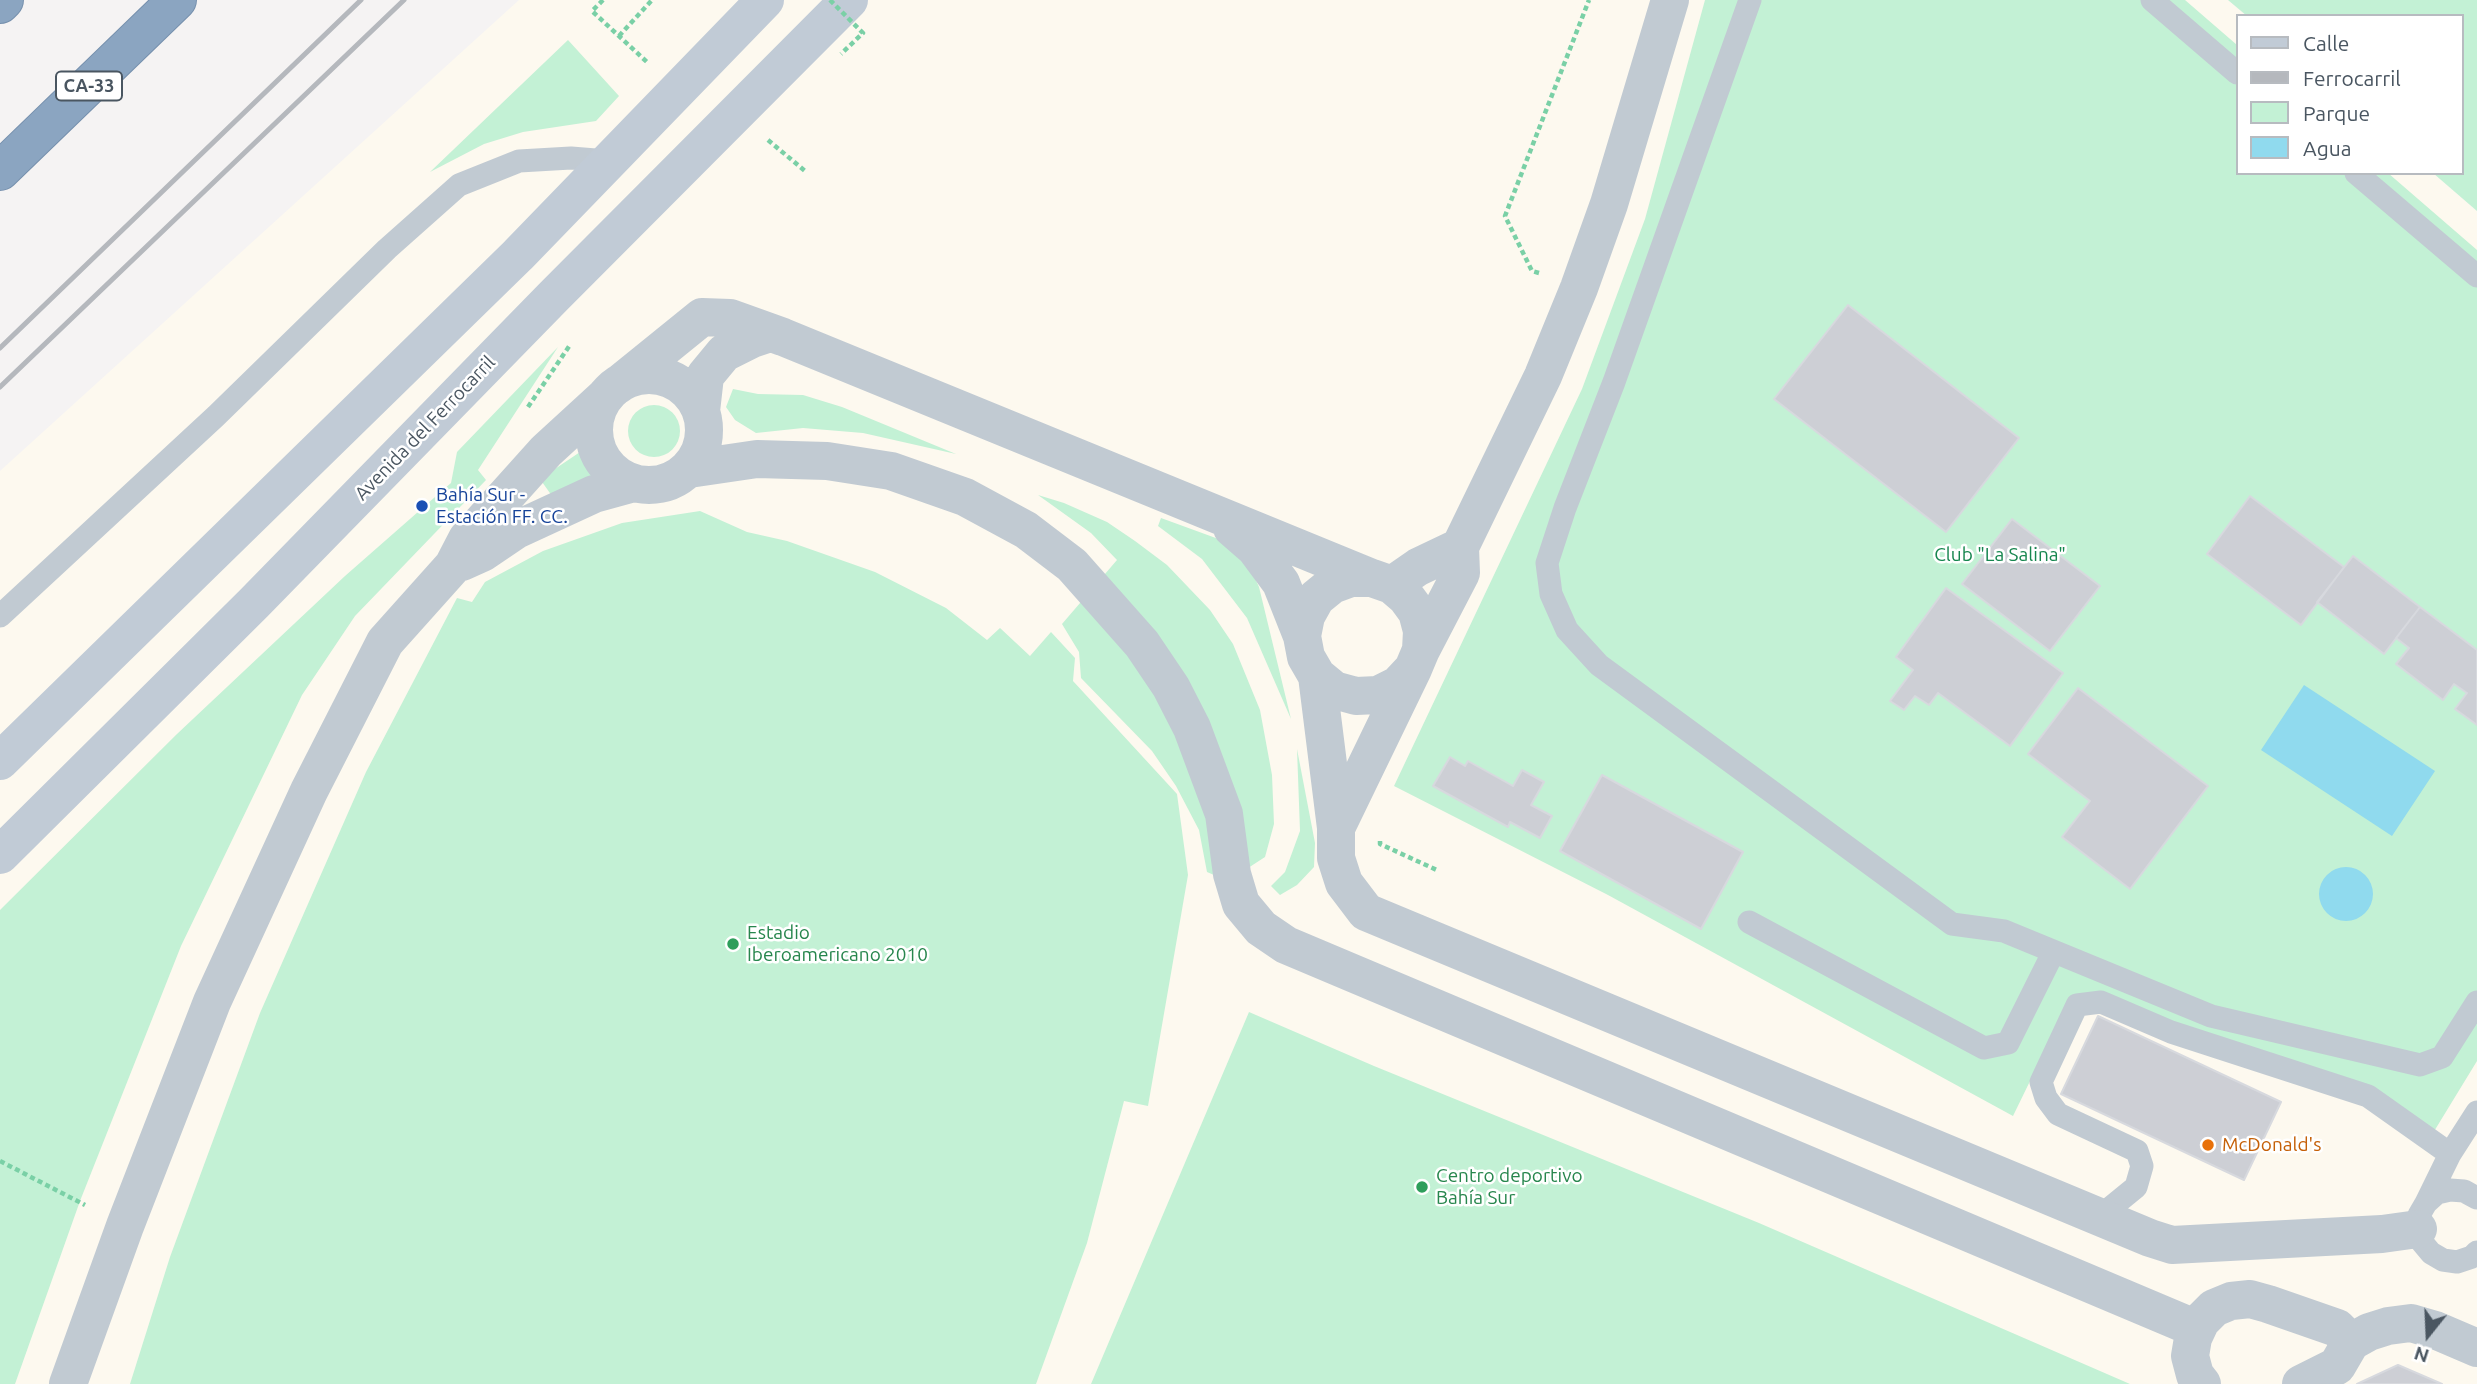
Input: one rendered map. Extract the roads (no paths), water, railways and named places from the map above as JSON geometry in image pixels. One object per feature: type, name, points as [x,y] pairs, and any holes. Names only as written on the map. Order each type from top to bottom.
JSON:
[{"type":"highway","name":"CA-33","points":[[0,171],[177,0]]},
{"type":"street","points":[[0,761],[518,255],[765,0]]},
{"type":"street","name":"Avenida del Ferrocarril","points":[[0,855],[254,603],[849,0]]},
{"type":"street","points":[[1336,828],[1461,573],[1460,547],[1543,376],[1579,288],[1609,204],[1670,0]]},
{"type":"street","points":[[68,1384],[125,1226],[212,1002],[304,804],[385,642],[453,566],[467,539],[546,451],[612,390],[702,317],[730,318],[770,333],[1382,581],[1406,597],[1417,612],[1422,631],[1417,660],[1398,685],[1378,695],[1356,696],[1334,690],[1317,676],[1306,657],[1302,636],[1281,583],[1255,548],[1217,515]]},
{"type":"street","points":[[701,411],[705,376],[724,353],[770,333]]},
{"type":"street","points":[[649,375],[666,378],[681,385],[693,396],[701,411],[705,427],[698,456],[689,469],[677,478],[649,486],[634,483],[618,475],[604,463],[597,447],[594,429],[597,412],[612,390],[633,377],[649,375]]},
{"type":"street","points":[[689,469],[757,459],[827,461],[891,471],[965,496],[1027,530],[1072,565],[1142,643],[1171,687],[1192,728],[1223,814],[1232,874],[1241,904],[1261,928],[1286,945],[2191,1363],[2201,1321],[2214,1308],[2231,1301],[2250,1299],[2268,1304],[2337,1328],[2351,1342]]},
{"type":"street","points":[[453,566],[482,554],[516,530],[583,499],[634,483]]},
{"type":"street","points":[[1302,636],[1306,616],[1316,598],[1332,585],[1351,578],[1382,581],[1460,547]]},
{"type":"street","points":[[1317,676],[1336,828],[1336,858],[1344,883],[1366,912],[2098,1217],[2172,1245],[2382,1234],[2422,1216]]},
{"type":"street","points":[[2301,1384],[2337,1366],[2351,1342],[2369,1332],[2411,1323],[2477,1348]]},
{"type":"lane","points":[[1750,0],[1614,382],[1564,508],[1547,563],[1551,594],[1567,630],[1599,665],[1952,924],[2004,931],[2211,1016],[2420,1065],[2441,1057],[2477,1002]]},
{"type":"lane","points":[[2152,0],[2236,72]]},
{"type":"lane","points":[[0,616],[216,416],[387,249],[459,185],[519,161],[571,158],[608,161]]},
{"type":"lane","points":[[2358,175],[2477,276]]},
{"type":"lane","points":[[1749,922],[1984,1048],[2008,1043],[2053,953]]},
{"type":"lane","points":[[2098,1217],[2136,1187],[2142,1166],[2137,1151],[2058,1114],[2046,1098],[2041,1082],[2077,1005],[2101,1002],[2171,1032],[2368,1096],[2450,1154]]},
{"type":"lane","points":[[2470,1261],[2443,1260],[2431,1253],[2421,1241],[2422,1216],[2450,1154],[2477,1112]]},
{"type":"lane","points":[[2422,1216],[2437,1193],[2463,1191],[2477,1198]]},
{"type":"water","points":[[2304,685],[2435,771],[2392,836],[2261,750]]},
{"type":"water","points":[[2346,867],[2365,875],[2373,894],[2365,913],[2346,921],[2327,913],[2319,894],[2327,875]]},
{"type":"railway","points":[[0,348],[361,0]]},
{"type":"railway","points":[[0,387],[404,0]]},
{"type":"place","name":"Bahía Sur - Estación FF. CC.","points":[[422,506]]},
{"type":"place","name":"Estadio Iberoamericano 2010","points":[[733,944]]},
{"type":"place","name":"McDonald's","points":[[2208,1145]]},
{"type":"place","name":"Centro deportivo Bahía Sur","points":[[1422,1187]]},
{"type":"park label","name":"Club \"La Salina\"","points":[[2000,555]]}]
